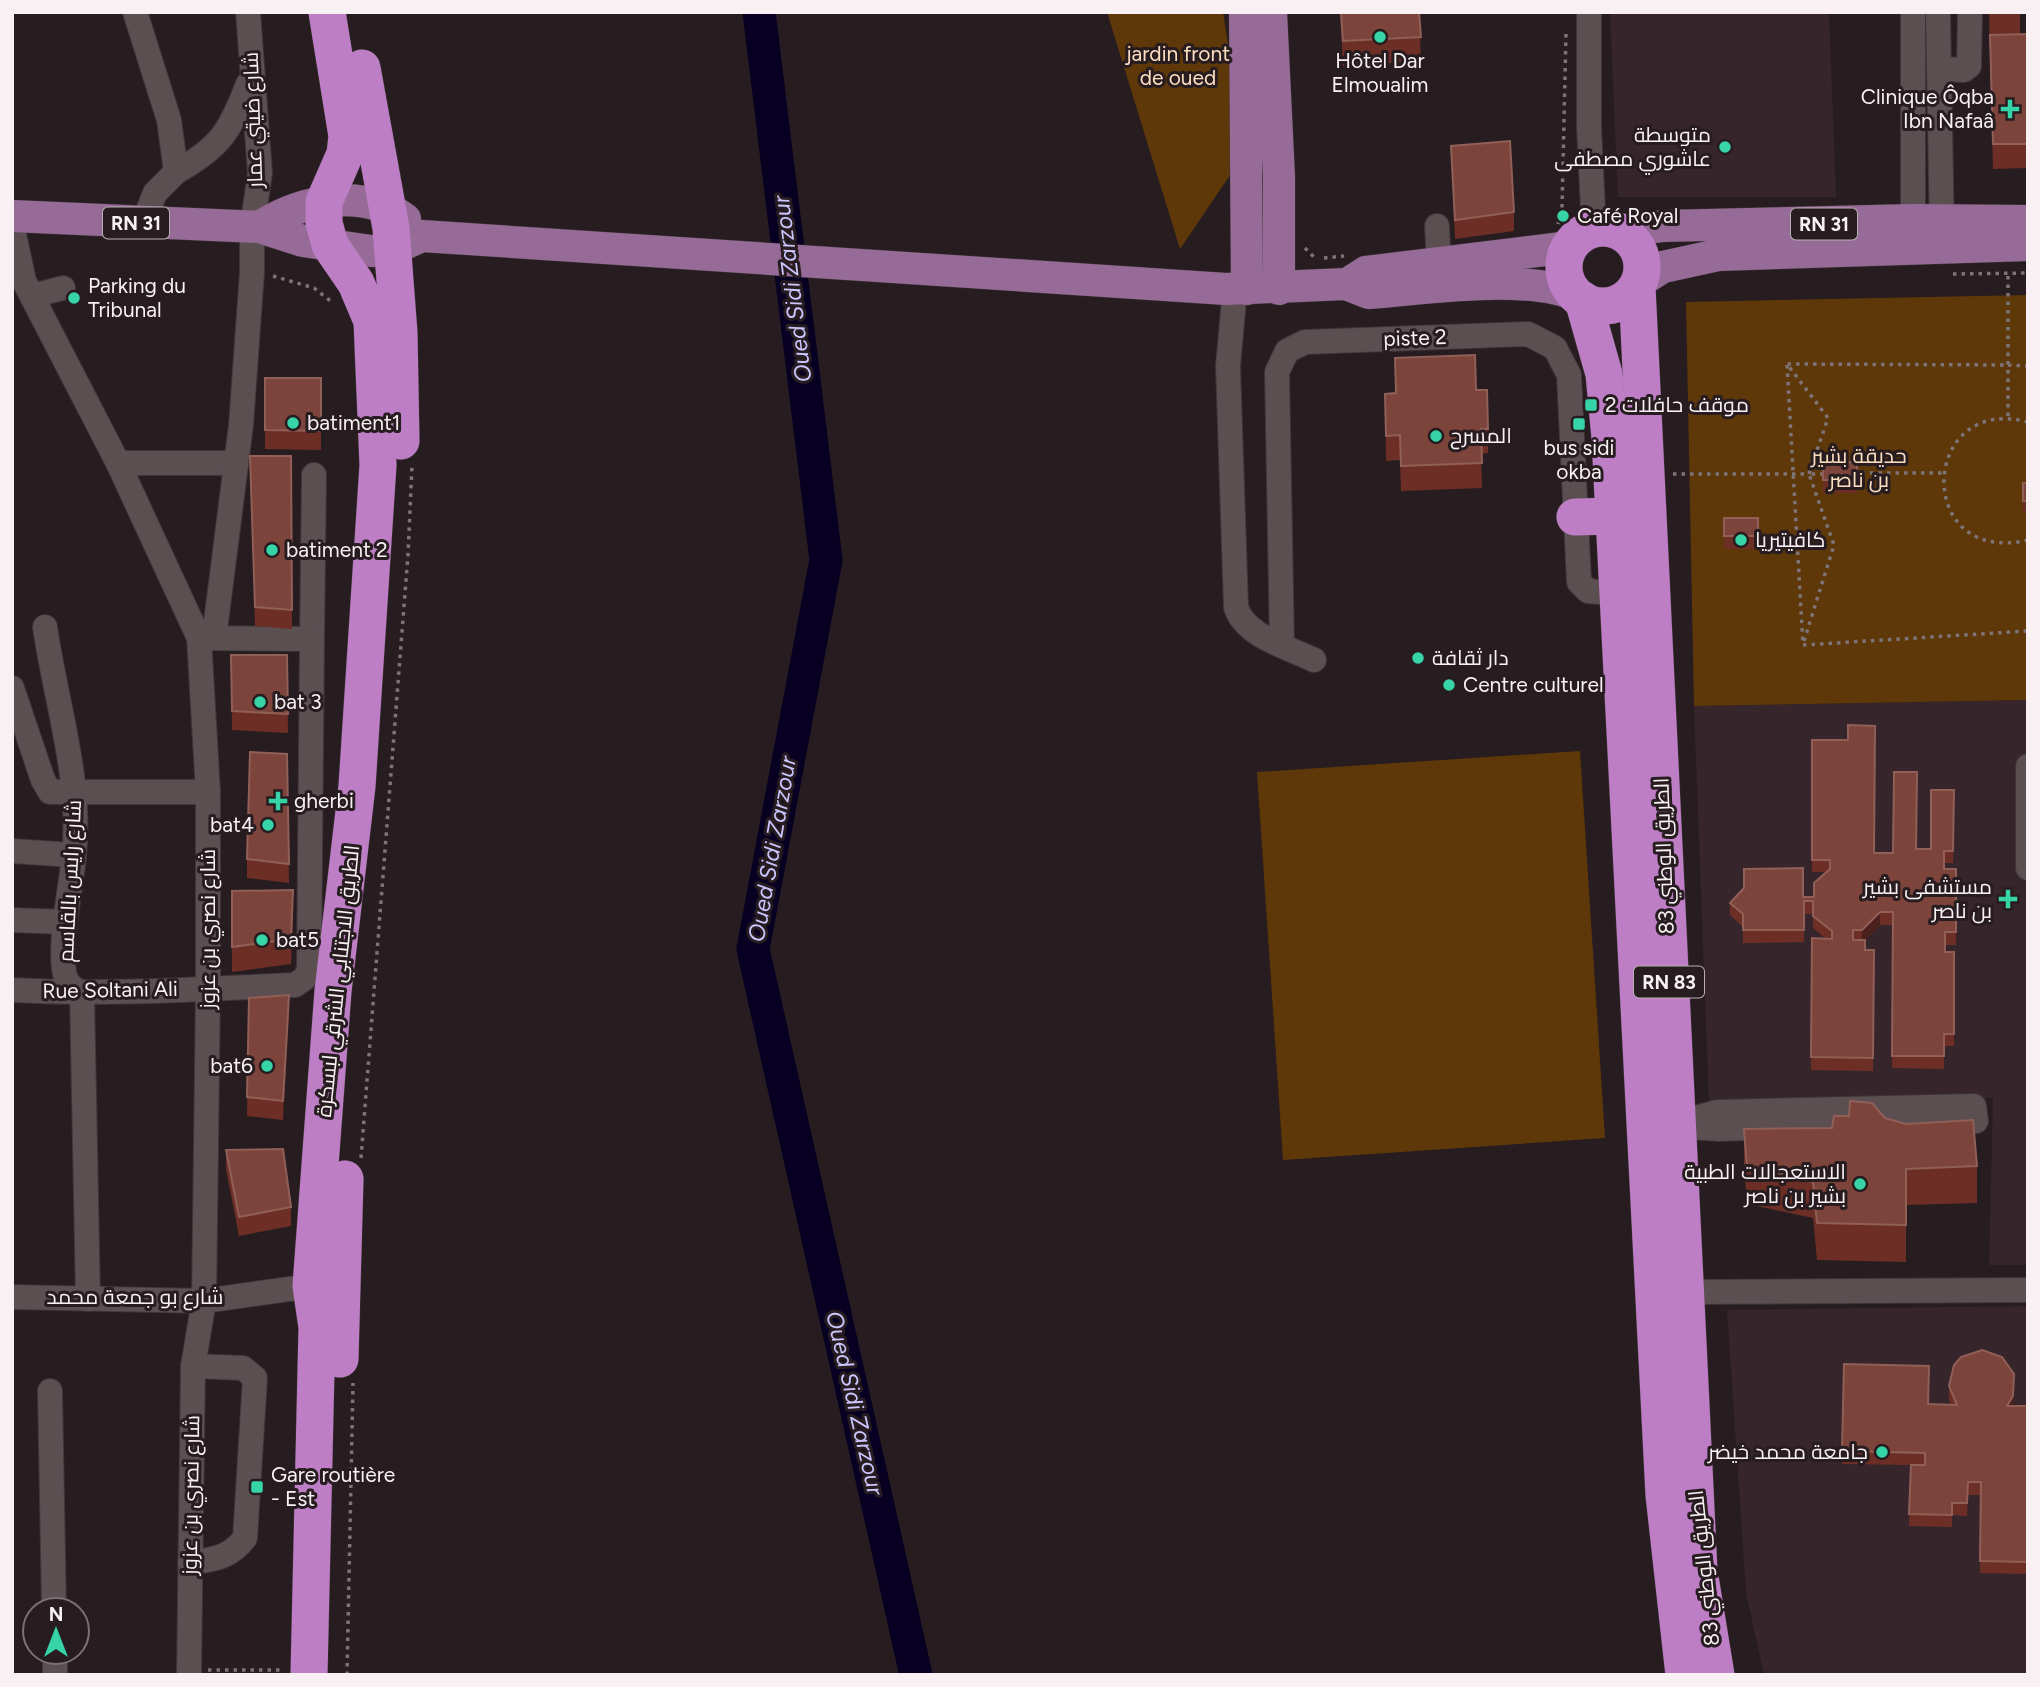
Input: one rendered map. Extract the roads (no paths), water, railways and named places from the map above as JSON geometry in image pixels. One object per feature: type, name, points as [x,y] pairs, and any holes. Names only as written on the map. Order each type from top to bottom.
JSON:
[{"type":"highway","name":"الطريق الاجتنابي الشرقي لبسكرة","points":[[327,12],[342,86],[347,136],[345,154],[324,201],[324,223],[330,245],[356,283],[372,321],[377,464],[359,760],[333,991],[326,1288],[333,1675]]},
{"type":"highway","name":"الطريق الاجتنابي الشرقي لبسكرة","points":[[297,1672],[317,1327],[326,1288],[349,1096],[398,563],[400,367],[415,241],[388,207],[351,12]]},
{"type":"highway","points":[[1583,234],[1639,251],[1642,263],[1638,285],[1618,303],[1594,305],[1580,298],[1565,273],[1583,234]]},
{"type":"highway","name":"الطريق الوطني 83","points":[[1638,285],[1660,1127],[1664,1495],[1684,1675]]},
{"type":"highway","name":"الطريق الوطني 83","points":[[1580,298],[1604,374],[1660,1127],[1684,1292],[1699,1571],[1716,1675]]},
{"type":"highway","points":[[1575,517],[1614,516]]},
{"type":"main road","points":[[1236,289],[1245,12]]},
{"type":"main road","points":[[1271,12],[1279,177],[1279,289]]},
{"type":"main road","name":"RN 31","points":[[256,227],[277,216],[324,201],[368,202],[388,207]]},
{"type":"main road","name":"RN 31","points":[[12,216],[256,227],[275,234],[371,251],[415,241],[1236,289],[1346,285],[1369,293],[1542,286],[1559,288],[1580,298]]},
{"type":"main road","name":"RN 31","points":[[1346,285],[1366,272],[1439,265],[1583,234],[1662,226],[1932,242],[2028,221]]},
{"type":"main road","points":[[1638,285],[1662,267],[1718,255],[1932,242],[2028,245]]},
{"type":"street","points":[[135,12],[169,120],[176,172]]},
{"type":"street","name":"شارع ضيتي عمار","points":[[207,638],[236,463],[260,173],[248,12]]},
{"type":"street","points":[[1913,12],[1932,242]]},
{"type":"street","points":[[1932,242],[1939,69],[1938,12]]},
{"type":"street","points":[[1939,69],[1964,70],[1969,66],[1970,12]]},
{"type":"street","points":[[1578,17],[1589,127],[1583,234]]},
{"type":"street","points":[[143,223],[155,193],[176,172],[200,159],[232,126],[251,78]]},
{"type":"street","name":"شارع نصري بن عزوز","points":[[12,225],[24,281],[207,638],[208,989],[204,1301],[193,1366],[189,1675]]},
{"type":"street","points":[[1437,226],[1439,265]]},
{"type":"street","points":[[32,296],[63,288]]},
{"type":"street","points":[[1236,289],[1228,366],[1236,607],[1241,619],[1250,628],[1314,660]]},
{"type":"street","name":"piste 2","points":[[1282,645],[1277,372],[1282,357],[1295,345],[1304,342],[1517,334],[1547,341],[1562,355],[1569,375],[1578,582],[1588,591],[1619,594]]},
{"type":"street","points":[[118,463],[236,463]]},
{"type":"street","name":"Rue Soltani Ali","points":[[12,990],[82,993],[295,985],[309,969],[314,475]]},
{"type":"street","name":"شارع رايس بالقاسم","points":[[46,627],[75,792],[74,855],[65,922],[65,974],[69,984],[82,993],[88,1299]]},
{"type":"street","points":[[207,638],[312,639]]},
{"type":"street","points":[[12,688],[46,786],[55,793],[208,792]]},
{"type":"street","points":[[2028,766],[2028,868]]},
{"type":"street","points":[[12,851],[74,855]]},
{"type":"street","points":[[12,920],[65,922]]},
{"type":"street","points":[[1660,1127],[1718,1120],[1974,1106],[1976,1121],[1718,1120]]},
{"type":"street","name":"شارع بو جمعة محمد","points":[[12,1297],[204,1301],[326,1288]]},
{"type":"street","points":[[1684,1292],[2028,1290]]},
{"type":"street","points":[[190,1563],[224,1558],[236,1550],[245,1538],[255,1378],[243,1368],[193,1366]]},
{"type":"street","points":[[50,1391],[54,1596]]},
{"type":"waterway","name":"Oued Sidi Zarzour","points":[[759,12],[826,560],[753,949],[916,1675]]},
{"type":"place","name":"Hôtel Dar Elmoualim","points":[[1380,37]]},
{"type":"place","name":"Clinique Ôqba Ibn Nafaâ","points":[[2010,109]]},
{"type":"place","name":"متوسطة عاشوري مصطفى","points":[[1725,147]]},
{"type":"place","name":"Café Royal","points":[[1563,216]]},
{"type":"place","name":"Parking du Tribunal","points":[[74,298]]},
{"type":"place","name":"موقف حافلات 2","points":[[1591,405]]},
{"type":"place","name":"batiment1","points":[[293,423]]},
{"type":"place","name":"bus sidi okba","points":[[1579,424]]},
{"type":"place","name":"المسرح","points":[[1436,436]]},
{"type":"place","name":"كافيتيريا","points":[[1741,540]]},
{"type":"place","name":"batiment 2","points":[[272,550]]},
{"type":"place","name":"دار ثقافة","points":[[1418,658]]},
{"type":"place","name":"Centre culturel","points":[[1449,685]]},
{"type":"place","name":"bat 3","points":[[260,702]]},
{"type":"place","name":"gherbi","points":[[278,801]]},
{"type":"place","name":"bat4","points":[[268,825]]},
{"type":"place","name":"مستشفى بشير بن ناصر","points":[[2008,899]]},
{"type":"place","name":"bat5","points":[[262,940]]},
{"type":"place","name":"bat6","points":[[267,1066]]},
{"type":"place","name":"الاستعجالات الطبية بشير بن ناصر","points":[[1860,1184]]},
{"type":"place","name":"جامعة محمد خيضر","points":[[1882,1452]]},
{"type":"place","name":"Gare routière - Est","points":[[257,1487]]},
{"type":"park label","name":"jardin front de oued","points":[[1178,66]]},
{"type":"park label","name":"حديقة بشير بن ناصر","points":[[1859,468]]}]
